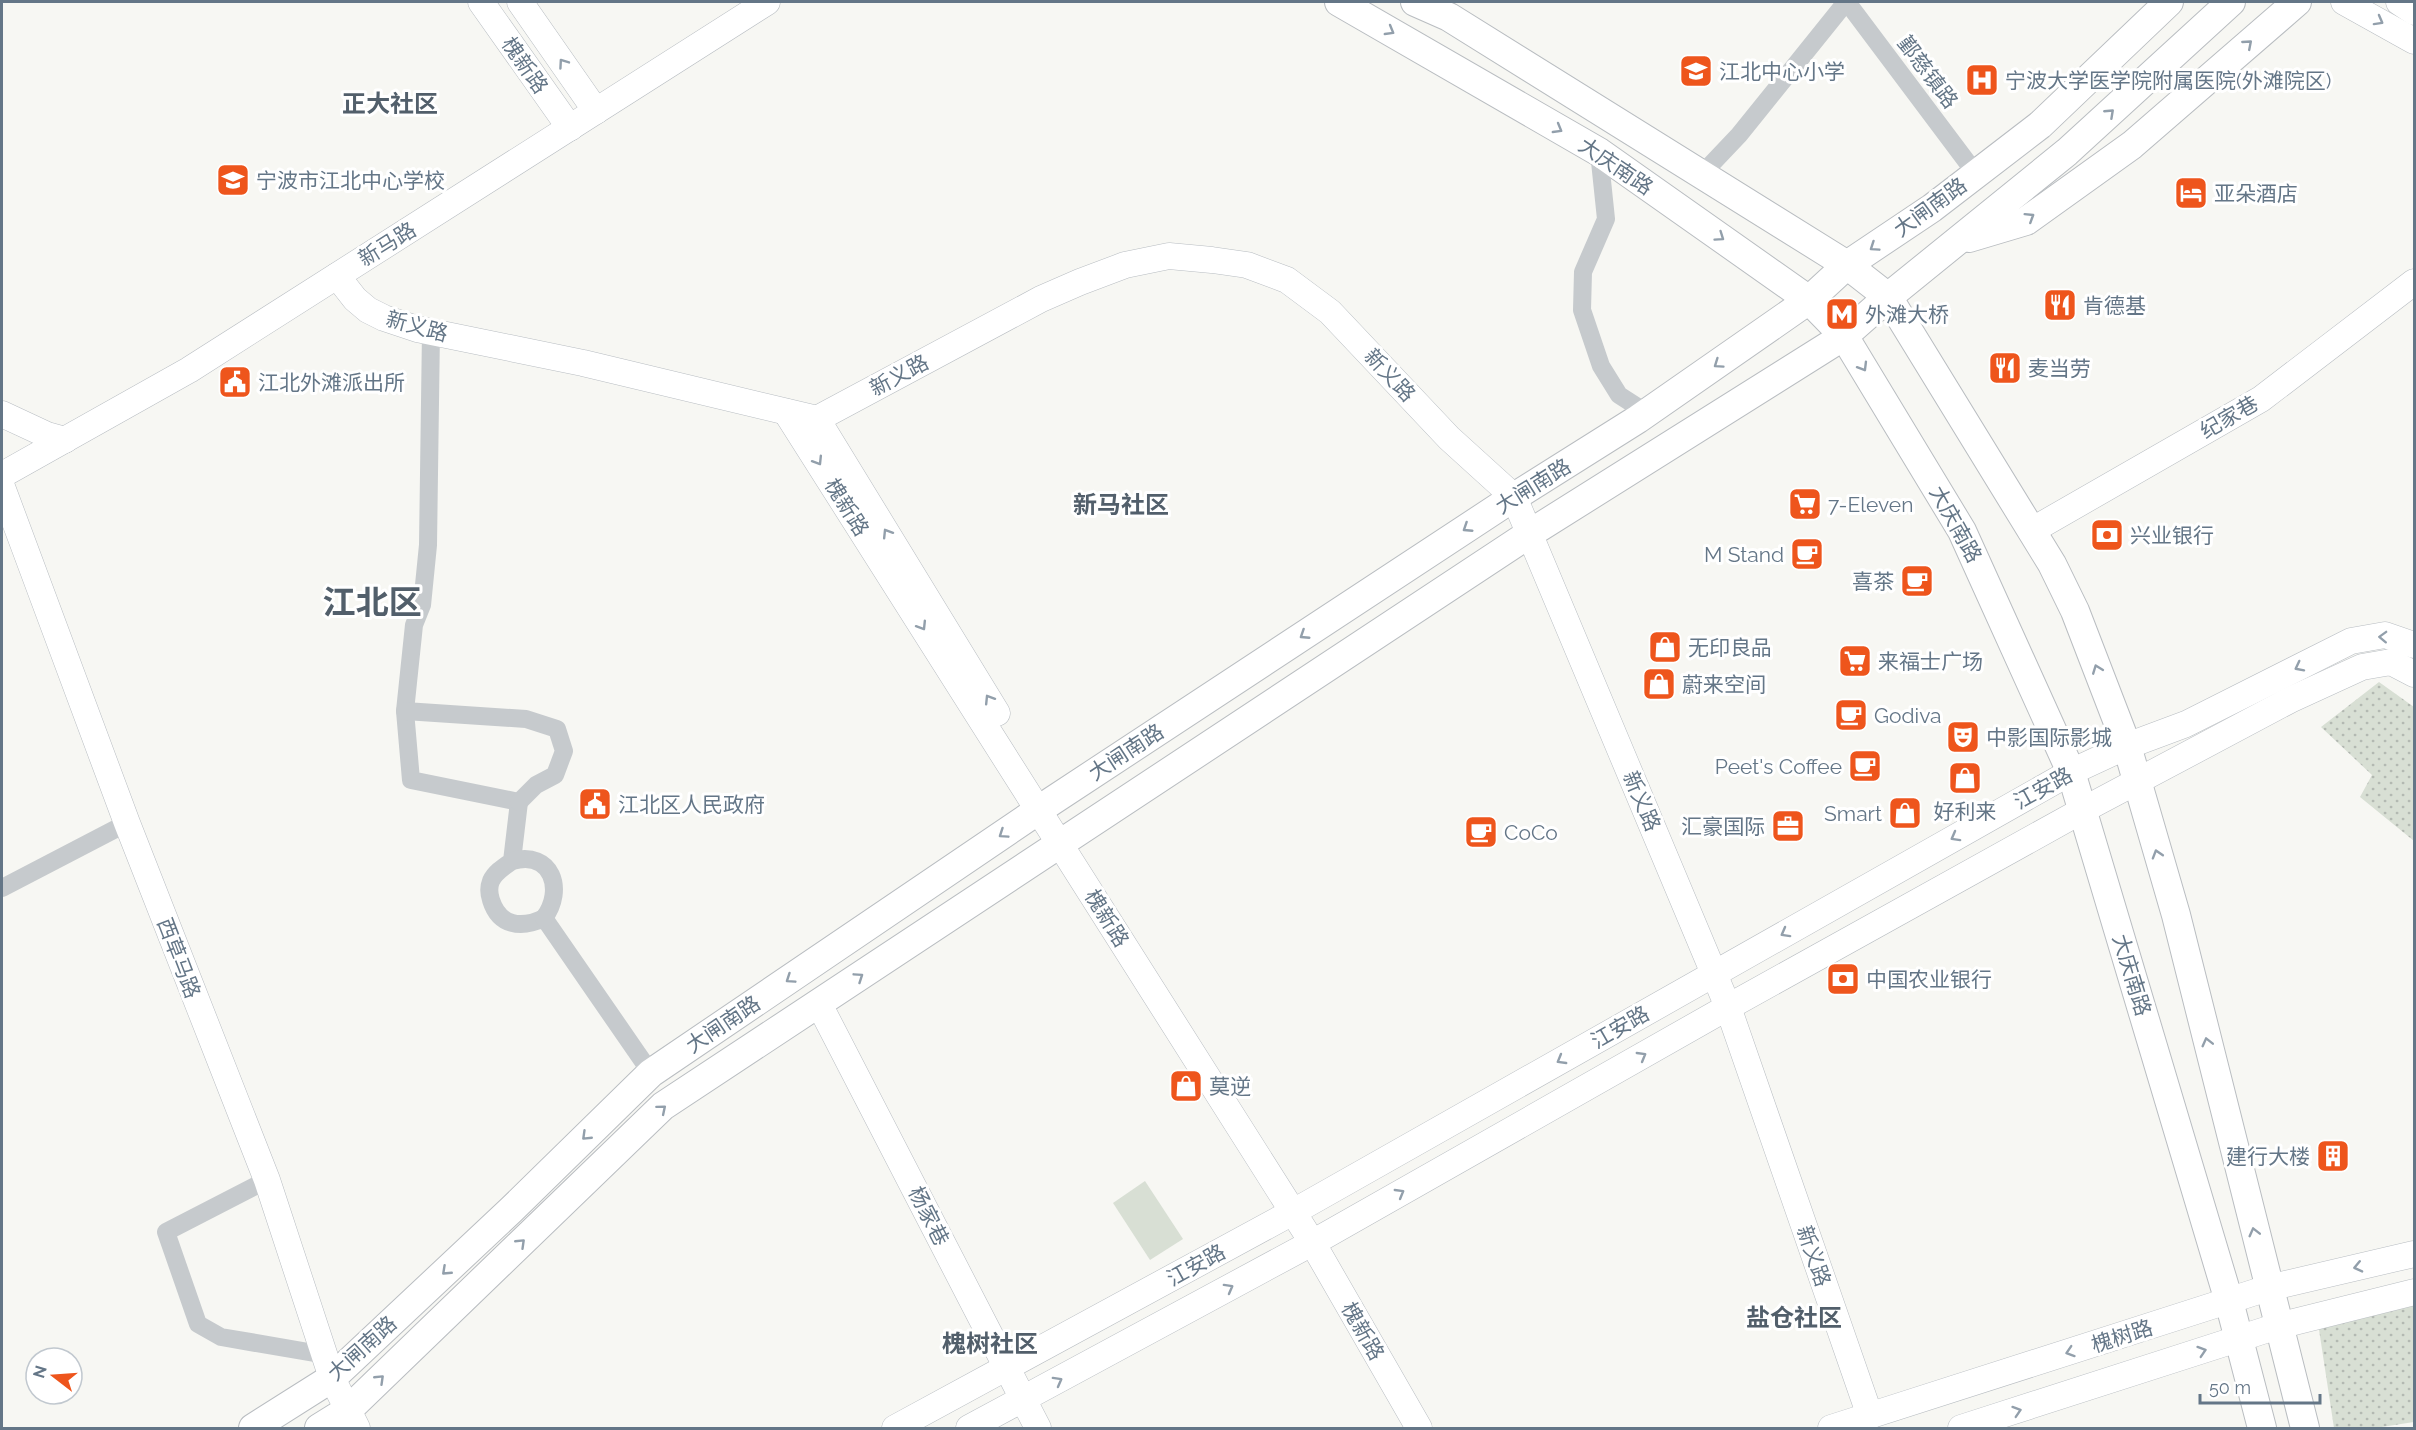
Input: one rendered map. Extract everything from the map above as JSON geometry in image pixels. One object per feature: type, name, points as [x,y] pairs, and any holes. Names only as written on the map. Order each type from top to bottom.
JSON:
[{"type":"main road","name":"大庆南路","points":[[1339,2],[1599,152],[1809,300],[1844,336],[1962,531],[2071,772],[2229,1301],[2262,1428]]},
{"type":"main road","name":"大庆南路","points":[[1415,2],[1449,17],[1702,174],[1847,265],[1888,297],[2008,489],[2052,564],[2075,611],[2127,746],[2176,915],[2305,1428]]},
{"type":"main road","points":[[1932,208],[2153,2]]},
{"type":"main road","name":"大闸南路","points":[[253,1428],[511,1210],[651,1073],[1045,805],[1514,497],[1647,413],[1809,300],[1847,265],[1932,208],[2040,125],[2169,2]]},
{"type":"main road","name":"大闸南路","points":[[319,1428],[352,1419],[663,1106],[1529,534],[1844,336],[1888,297],[2067,152],[2231,2]]},
{"type":"main road","points":[[1955,242],[2026,221],[2132,145],[2297,2]]},
{"type":"street","name":"槐新路","points":[[481,2],[570,128]]},
{"type":"street","name":"槐新路","points":[[520,2],[596,111]]},
{"type":"street","name":"新马路","points":[[2,475],[189,370],[767,2]]},
{"type":"street","points":[[1702,174],[1739,135],[1847,2]]},
{"type":"street","name":"鄞慈镇路","points":[[1847,2],[1972,170]]},
{"type":"street","points":[[2344,2],[2415,41]]},
{"type":"street","points":[[2399,2],[2415,12]]},
{"type":"street","points":[[1599,152],[1606,219],[1583,272],[1582,310],[1601,366],[1619,395],[1647,413]]},
{"type":"street","name":"新义路","points":[[337,276],[355,299],[368,310],[384,318],[431,332],[583,363],[817,419],[1041,298],[1125,265],[1169,256],[1247,265],[1287,280],[1330,312],[1449,438],[1514,497],[1728,1007],[1870,1416]]},
{"type":"street","name":"纪家巷","points":[[2031,531],[2262,399],[2415,282]]},
{"type":"street","points":[[431,332],[428,545],[422,605],[414,625],[405,711],[411,780],[519,802]]},
{"type":"street","name":"槐新路","points":[[786,412],[1045,805]]},
{"type":"street","points":[[2,414],[65,440]]},
{"type":"street","name":"槐新路","points":[[817,419],[1045,805],[1297,1210],[1438,1428]]},
{"type":"street","name":"西草马路","points":[[2,487],[127,823],[267,1180],[329,1366],[352,1419]]},
{"type":"street","points":[[2,546],[29,562]]},
{"type":"street","name":"江安路","points":[[895,1428],[1297,1210],[2071,772],[2127,746],[2186,724],[2351,641],[2385,635],[2415,645]]},
{"type":"street","name":"江安路","points":[[969,1428],[1316,1240],[2083,810],[2290,700],[2362,667],[2391,662],[2415,674]]},
{"type":"street","points":[[405,711],[526,719],[557,729],[564,752],[555,775],[536,785],[519,802],[512,861]]},
{"type":"street","points":[[2,888],[127,823]]},
{"type":"street","points":[[521,859],[533,860],[549,871],[554,882],[555,895],[551,908],[544,918],[532,924],[519,926],[507,922],[495,912],[489,894],[491,881],[499,870],[512,861],[521,859]]},
{"type":"street","points":[[544,918],[651,1073]]},
{"type":"street","name":"杨家巷","points":[[819,1004],[1038,1428]]},
{"type":"street","points":[[267,1180],[165,1232],[198,1324],[221,1337],[329,1366]]},
{"type":"street","name":"槐新路","points":[[1316,1240],[1419,1428]]},
{"type":"street","name":"槐树路","points":[[1832,1428],[2268,1288],[2415,1254]]},
{"type":"street","name":"槐树路","points":[[1961,1428],[2278,1326],[2415,1292]]},
{"type":"shaded area","points":[[2379,682],[2414,707],[2414,841],[2360,797],[2372,775],[2321,727]]},
{"type":"shaded area","points":[[1145,1181],[1183,1239],[1150,1260],[1113,1203]]},
{"type":"shaded area","points":[[2414,1301],[2414,1422],[2375,1428],[2334,1428],[2318,1323]]},
{"type":"place","name":"江北中心小学","points":[[1696,71]]},
{"type":"place","name":"宁波大学医学院附属医院(外滩院区)","points":[[1982,80]]},
{"type":"place","name":"宁波市江北中心学校","points":[[233,180]]},
{"type":"place","name":"亚朵酒店","points":[[2191,193]]},
{"type":"place","name":"肯德基","points":[[2060,305]]},
{"type":"place","name":"外滩大桥","points":[[1842,314]]},
{"type":"place","name":"麦当劳","points":[[2005,368]]},
{"type":"place","name":"江北外滩派出所","points":[[235,382]]},
{"type":"place","name":"7-Eleven","points":[[1805,504]]},
{"type":"place","name":"兴业银行","points":[[2107,535]]},
{"type":"place","name":"M Stand","points":[[1807,554]]},
{"type":"place","name":"喜茶","points":[[1917,581]]},
{"type":"place","name":"无印良品","points":[[1665,647]]},
{"type":"place","name":"来福士广场","points":[[1855,661]]},
{"type":"place","name":"蔚来空间","points":[[1659,684]]},
{"type":"place","name":"Godiva","points":[[1851,715]]},
{"type":"place","name":"中影国际影城","points":[[1963,737]]},
{"type":"place","name":"Peet's Coffee","points":[[1865,766]]},
{"type":"place","name":"好利来","points":[[1965,778]]},
{"type":"place","name":"江北区人民政府","points":[[595,804]]},
{"type":"place","name":"Smart","points":[[1905,813]]},
{"type":"place","name":"汇豪国际","points":[[1788,826]]},
{"type":"place","name":"CoCo","points":[[1481,832]]},
{"type":"place","name":"中国农业银行","points":[[1843,979]]},
{"type":"place","name":"莫逆","points":[[1186,1086]]},
{"type":"place","name":"建行大楼","points":[[2333,1156]]},
{"type":"district","name":"正大社区","points":[[390,103]]},
{"type":"district","name":"新马社区","points":[[1121,504]]},
{"type":"district","name":"江北区","points":[[372,602]]},
{"type":"district","name":"盐仓社区","points":[[1794,1317]]},
{"type":"district","name":"槐树社区","points":[[990,1343]]}]
